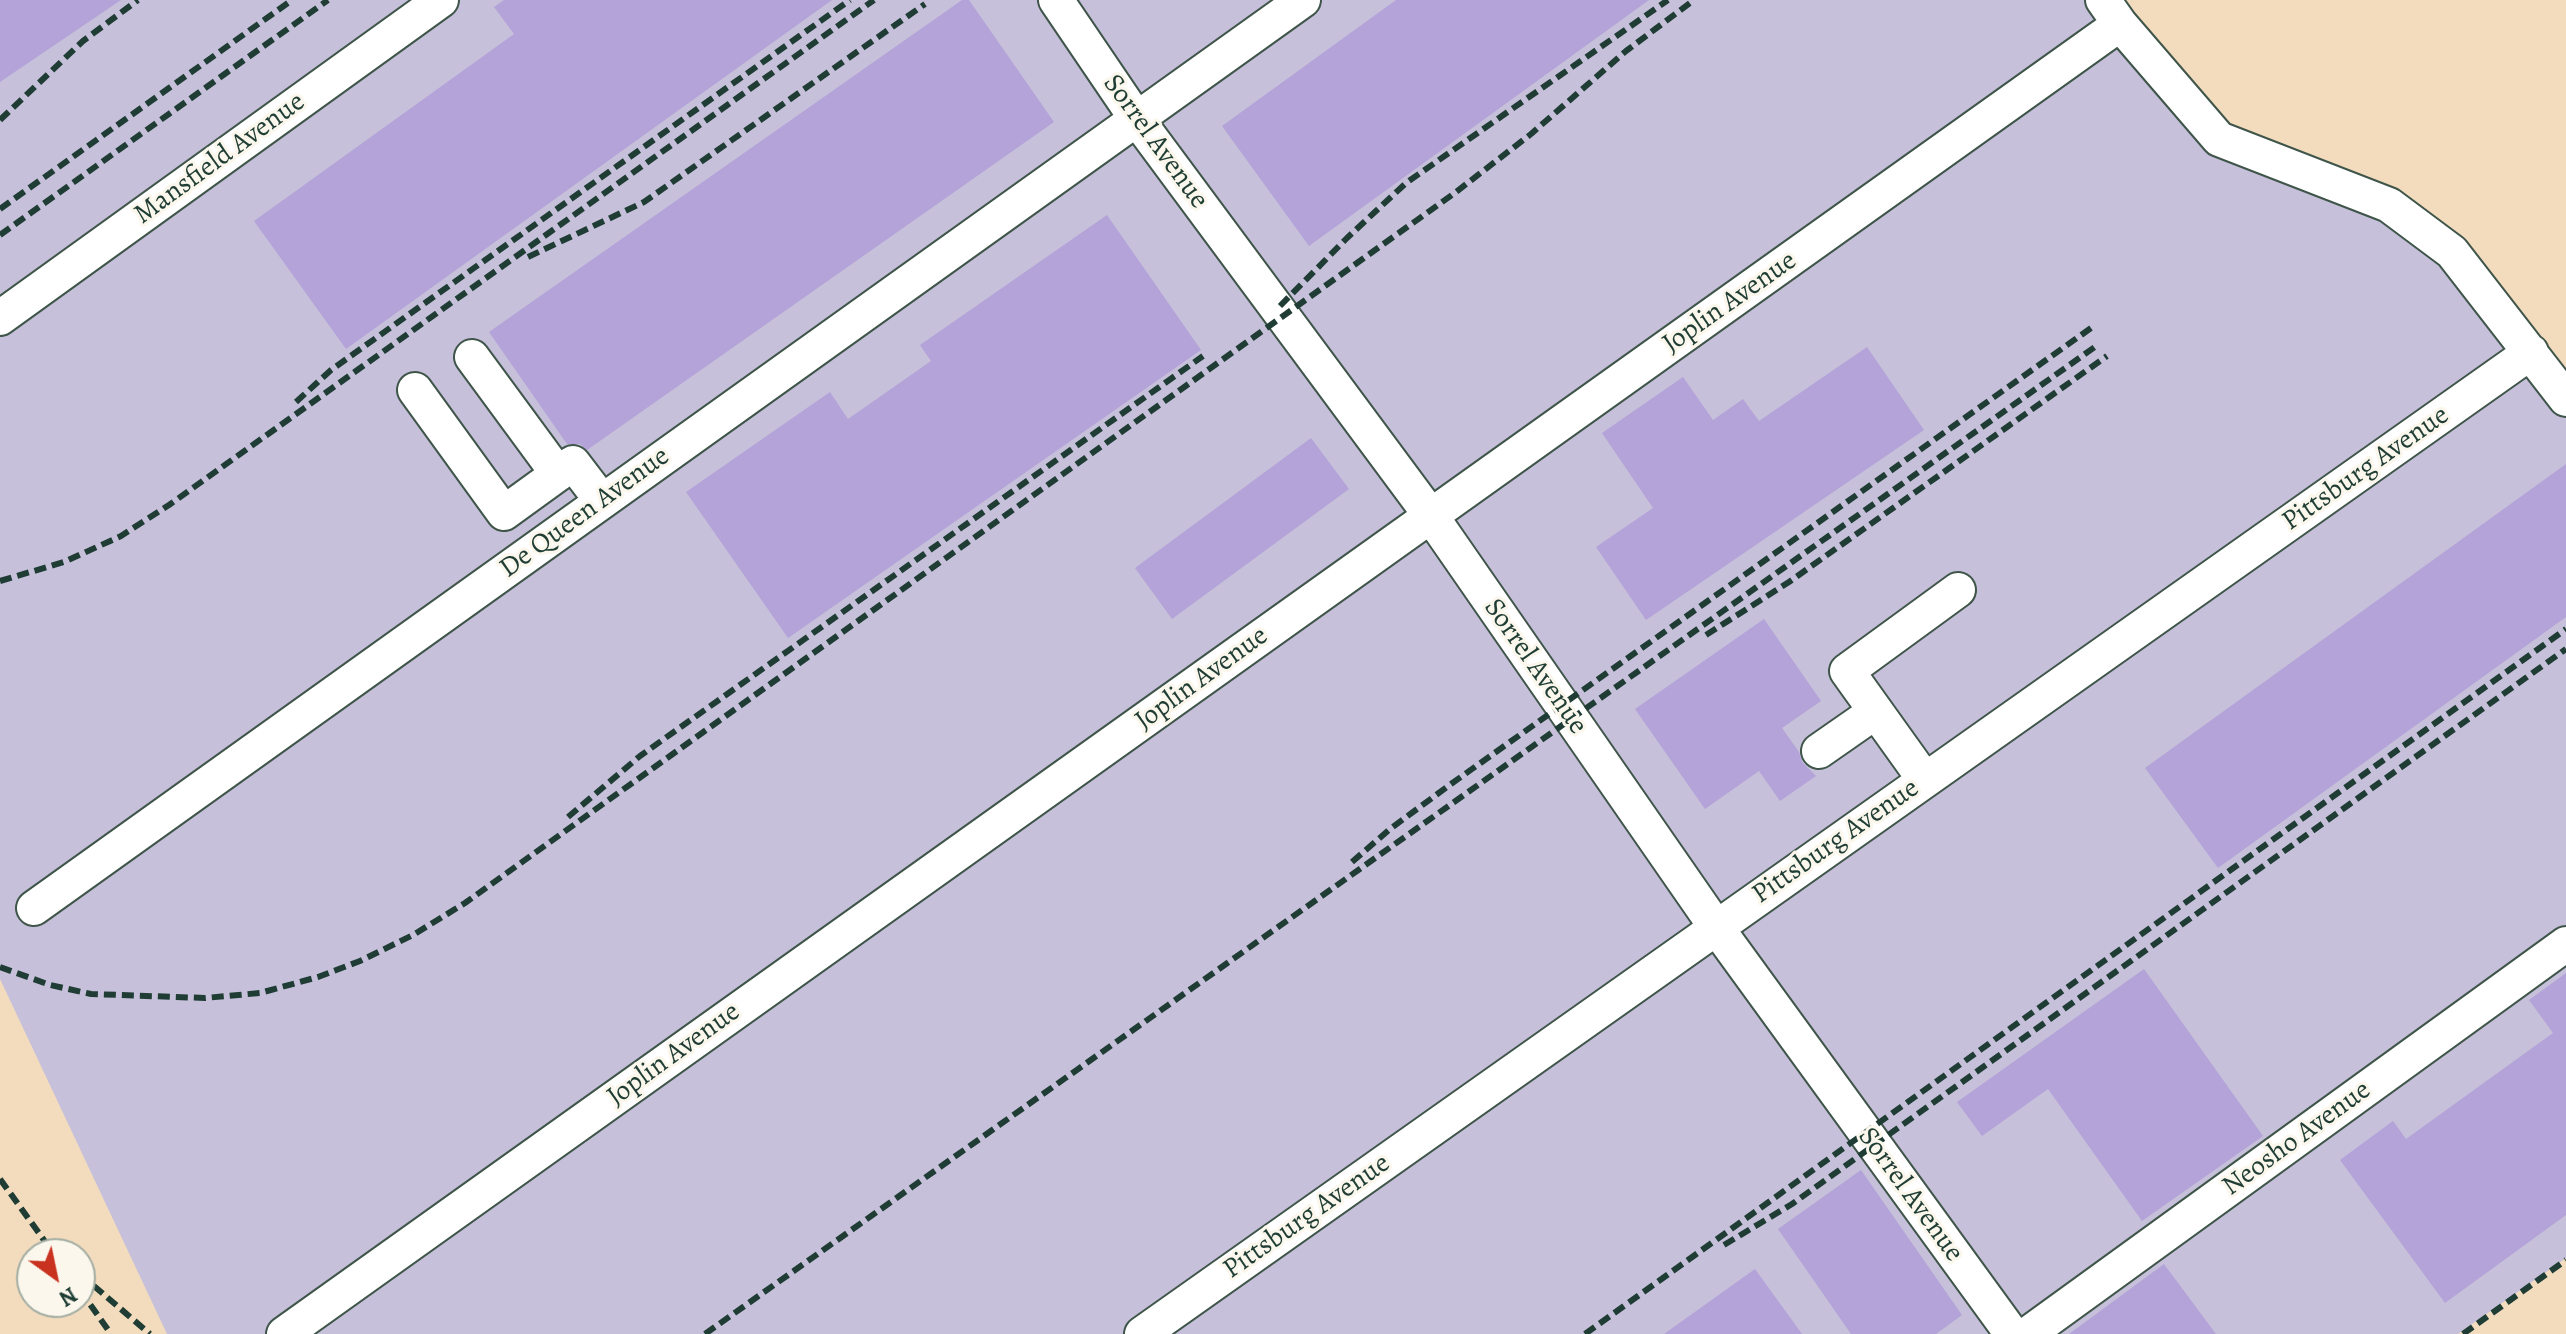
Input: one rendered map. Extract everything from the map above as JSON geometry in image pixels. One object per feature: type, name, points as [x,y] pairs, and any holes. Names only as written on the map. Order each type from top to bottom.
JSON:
[{"type":"street","name":"Mansfield Avenue","points":[[0,318],[441,0]]},
{"type":"street","name":"Sorrel Avenue","points":[[1056,0],[1136,118],[1431,516],[1716,927],[2012,1334]]},
{"type":"street","name":"De Queen Avenue","points":[[34,908],[1303,0]]},
{"type":"street","points":[[2112,12],[2219,139],[2389,205],[2452,252],[2566,399]]},
{"type":"street","name":"Joplin Avenue","points":[[284,1334],[1431,516],[2112,12]]},
{"type":"street","name":"Pittsburg Avenue","points":[[1142,1334],[2531,352]]},
{"type":"street","points":[[472,357],[558,474]]},
{"type":"street","points":[[415,390],[504,513],[573,463],[602,501]]},
{"type":"street","points":[[1925,780],[1847,671],[1958,590]]},
{"type":"street","points":[[1819,751],[1875,712]]},
{"type":"street","name":"Neosho Avenue","points":[[2028,1334],[2566,944]]},
{"type":"shaded area","points":[[0,0],[2103,0],[2219,139],[2389,205],[2566,399],[2566,1258],[2458,1334],[167,1334],[0,979]]},
{"type":"building","points":[[0,0],[121,0],[0,82]]},
{"type":"building","points":[[504,0],[832,0],[346,349],[254,221],[514,34],[494,7]]},
{"type":"building","points":[[962,0],[969,0],[1054,122],[587,450],[580,444],[567,444],[489,332]]},
{"type":"building","points":[[1396,0],[1649,0],[1309,246],[1222,126]]},
{"type":"building","points":[[1107,215],[1201,350],[788,638],[686,492],[830,392],[848,419],[931,361],[920,345]]},
{"type":"building","points":[[1867,347],[1924,430],[1646,620],[1596,547],[1653,508],[1602,433],[1683,377],[1713,420],[1743,399],[1759,421]]},
{"type":"building","points":[[1311,438],[1349,489],[1172,619],[1135,568]]},
{"type":"building","points":[[2566,464],[2566,617],[2218,868],[2145,768]]},
{"type":"building","points":[[1764,619],[1821,701],[1782,728],[1799,752],[1802,762],[1816,776],[1780,801],[1759,771],[1705,809],[1635,709]]},
{"type":"building","points":[[2144,969],[2263,1136],[2142,1221],[2048,1089],[1982,1136],[1957,1102]]},
{"type":"building","points":[[2566,973],[2566,1215],[2445,1303],[2340,1160],[2393,1121],[2406,1139],[2553,1033],[2529,1000]]},
{"type":"building","points":[[1861,1170],[1962,1315],[1936,1334],[1851,1334],[1778,1229]]},
{"type":"building","points":[[2164,1264],[2216,1334],[2069,1334]]},
{"type":"building","points":[[1755,1269],[1802,1334],[1664,1334]]},
{"type":"railway","points":[[0,120],[83,41],[138,0]]},
{"type":"railway","points":[[0,209],[292,0]]},
{"type":"railway","points":[[0,235],[328,0]]},
{"type":"railway","points":[[296,402],[331,370],[850,0]]},
{"type":"railway","points":[[0,581],[64,562],[121,536],[169,505],[874,0]]},
{"type":"railway","points":[[1280,306],[1406,183],[1668,0]]},
{"type":"railway","points":[[0,967],[50,985],[91,994],[205,998],[260,993],[318,977],[413,935],[465,903],[1456,192],[1531,134],[1626,51],[1694,0]]},
{"type":"railway","points":[[528,257],[644,202],[925,4]]},
{"type":"railway","points":[[1352,862],[1390,829],[1451,784],[2091,328]]},
{"type":"railway","points":[[705,1334],[2099,344]]},
{"type":"railway","points":[[568,817],[640,756],[1203,356]]},
{"type":"railway","points":[[1706,635],[1789,582],[2107,356]]},
{"type":"railway","points":[[1585,1334],[2566,629]]},
{"type":"railway","points":[[1724,1245],[1792,1204],[2566,649]]},
{"type":"railway","points":[[0,1179],[42,1238]]},
{"type":"railway","points":[[2463,1334],[2566,1260]]},
{"type":"railway","points":[[96,1288],[150,1334]]},
{"type":"railway","points":[[96,1313],[111,1334]]}]
